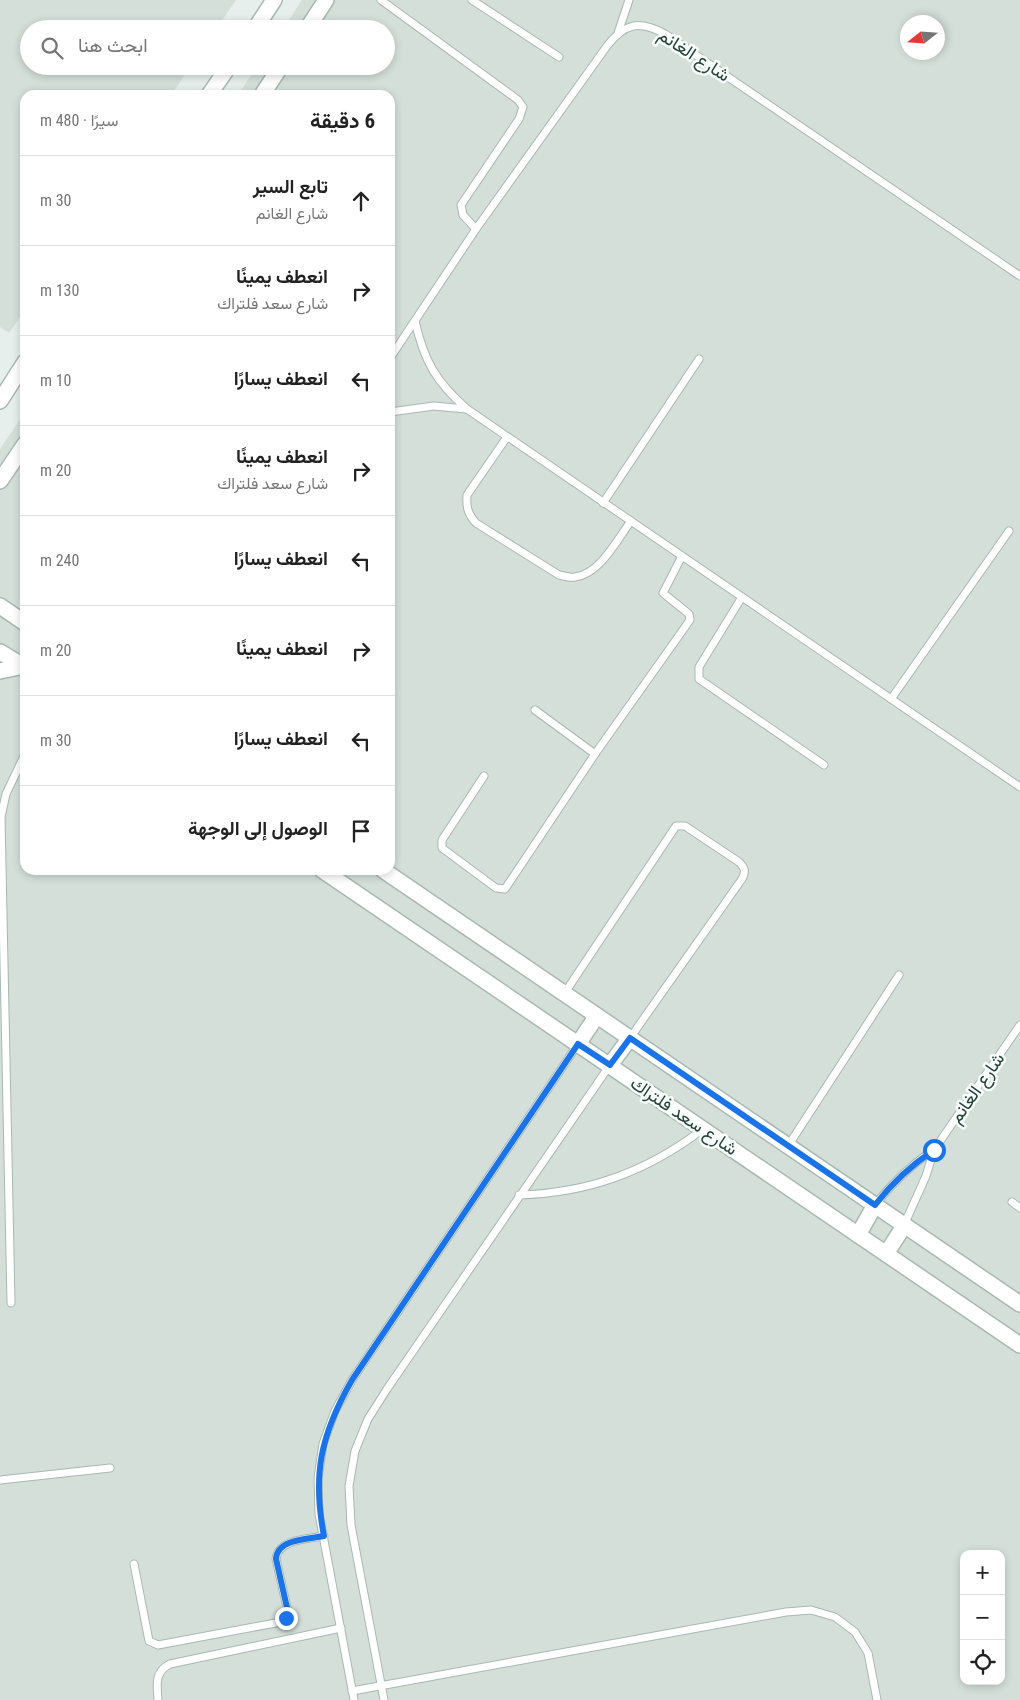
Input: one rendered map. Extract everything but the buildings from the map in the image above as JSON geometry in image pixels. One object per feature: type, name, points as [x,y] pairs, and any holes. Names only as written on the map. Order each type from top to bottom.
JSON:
[{"type":"street","points":[[261,20],[274,0]]},
{"type":"street","points":[[313,20],[326,0]]},
{"type":"street","points":[[212,90],[223,75]]},
{"type":"street","points":[[265,90],[275,75]]},
{"type":"street","points":[[0,401],[20,370]]},
{"type":"street","points":[[0,481],[20,451]]},
{"type":"street","points":[[2,604],[20,619]]},
{"type":"street","points":[[0,652],[20,664]]},
{"type":"street","points":[[0,671],[20,668]]},
{"type":"street","name":"شارع سعد فلتراك","points":[[329,875],[1020,1345]]},
{"type":"street","name":"شارع سعد فلتراك","points":[[390,875],[596,1017],[630,1038],[1020,1304]]},
{"type":"street","points":[[578,1044],[596,1017]]},
{"type":"street","points":[[610,1065],[630,1038]]},
{"type":"street","points":[[858,1235],[875,1205]]},
{"type":"street","points":[[886,1254],[904,1226]]},
{"type":"lane","points":[[380,0],[518,100],[522,107],[520,118],[461,205],[463,215],[476,230]]},
{"type":"lane","points":[[472,0],[558,57]]},
{"type":"lane","points":[[395,351],[476,230],[618,32],[629,0]]},
{"type":"lane","name":"شارع الغانم","points":[[618,32],[633,25],[650,26],[665,34],[1020,276]]},
{"type":"lane","points":[[415,321],[421,347],[432,371],[447,392],[467,410],[1020,786]]},
{"type":"lane","points":[[603,503],[699,359]]},
{"type":"lane","points":[[395,411],[434,406],[467,410]]},
{"type":"lane","points":[[507,437],[467,495],[466,506],[469,515],[476,523],[559,576],[575,577],[590,572],[631,522]]},
{"type":"lane","points":[[891,699],[1009,531]]},
{"type":"lane","points":[[484,776],[442,840],[442,848],[496,888],[504,889],[690,620],[688,614],[663,593],[682,556]]},
{"type":"lane","points":[[742,597],[699,667],[699,679],[824,766]]},
{"type":"lane","points":[[534,710],[596,754]]},
{"type":"lane","points":[[11,1303],[1,817],[6,794],[20,765]]},
{"type":"lane","points":[[564,994],[676,826],[685,826],[739,862],[744,867],[745,873],[630,1038]]},
{"type":"lane","points":[[788,1146],[900,975]]},
{"type":"lane","name":"شارع الغانم","points":[[904,1226],[919,1193],[934,1150],[1020,1025]]},
{"type":"lane","points":[[354,1700],[320,1514],[318,1478],[323,1444],[335,1411],[352,1380],[578,1044]]},
{"type":"lane","points":[[384,1700],[351,1525],[349,1486],[355,1451],[368,1419],[387,1389],[610,1065]]},
{"type":"lane","points":[[519,1195],[569,1191],[617,1178],[662,1157],[703,1129]]},
{"type":"lane","name":"شارع الغانم","points":[[875,1205],[891,1184],[912,1165],[934,1150]]},
{"type":"lane","points":[[1012,1202],[1020,1208]]},
{"type":"lane","points":[[0,1480],[110,1468]]},
{"type":"lane","points":[[134,1564],[149,1641],[158,1645],[281,1622],[288,1612],[276,1559],[277,1552],[282,1546],[324,1536]]},
{"type":"lane","points":[[352,1691],[786,1612],[811,1610],[835,1617],[855,1632],[868,1653],[877,1700]]},
{"type":"lane","points":[[158,1700],[158,1673],[170,1664],[341,1628]]},
{"type":"shaded area","points":[[0,0],[236,0],[222,20],[20,20],[20,75],[185,75],[174,90],[20,90],[20,317],[9,333],[0,327]]},
{"type":"shaded area","points":[[302,0],[1020,0],[1020,1700],[0,1700],[0,449],[20,419],[20,875],[395,875],[395,90],[241,90],[251,75],[395,75],[395,20],[289,20]]},
{"type":"route","points":[[286,1618],[288,1612],[276,1559],[277,1552],[282,1546],[324,1536],[320,1514],[318,1478],[323,1444],[335,1411],[352,1380],[578,1044],[610,1065],[630,1038],[875,1205],[891,1184],[912,1165],[934,1150]]}]
